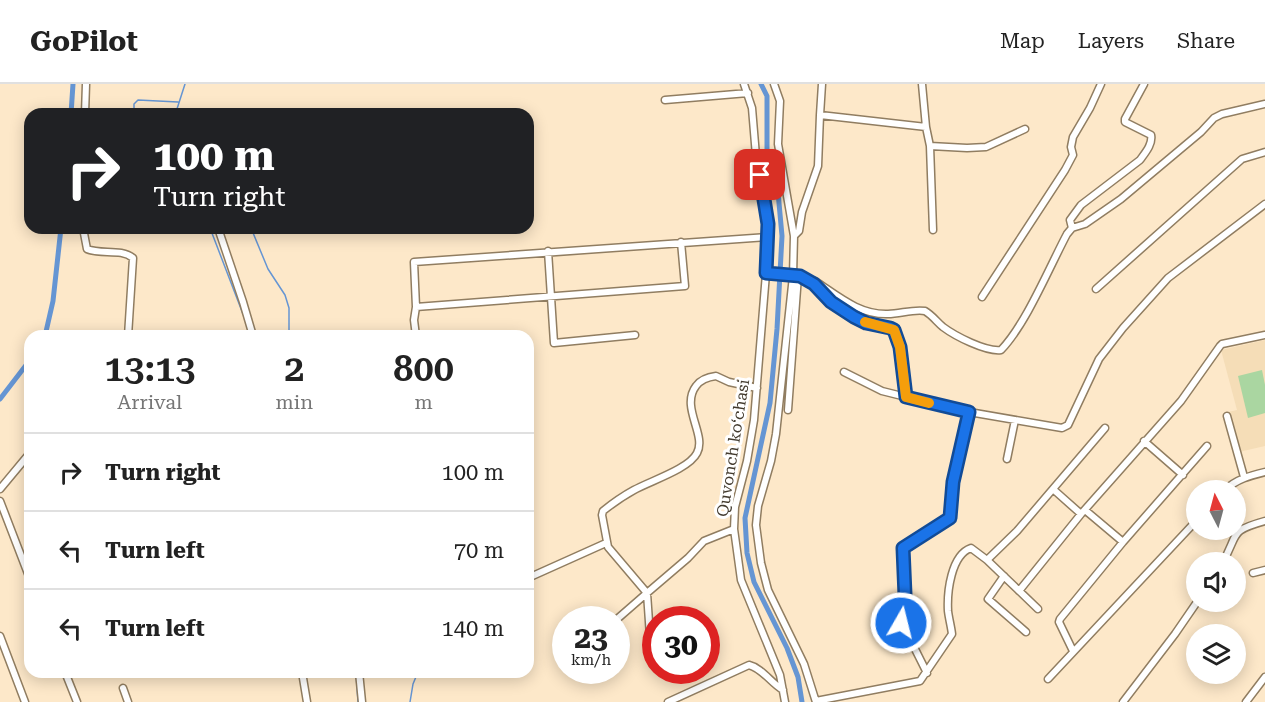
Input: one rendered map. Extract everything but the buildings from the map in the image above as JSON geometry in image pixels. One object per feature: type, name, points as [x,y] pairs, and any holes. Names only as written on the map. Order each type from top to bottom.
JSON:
[{"type":"street","points":[[85,108],[86,84]]},
{"type":"street","name":"Quvonch koʻchasi","points":[[744,84],[752,108],[756,156],[765,200],[769,237],[754,420],[747,461],[735,507],[734,529],[741,580],[780,675],[785,702]]},
{"type":"street","points":[[774,84],[780,102],[778,144],[794,236],[797,276],[788,410]]},
{"type":"street","points":[[794,236],[799,231],[802,212],[818,166],[822,84]]},
{"type":"street","points":[[922,84],[930,146],[933,230]]},
{"type":"street","points":[[982,297],[1065,170],[1072,155],[1073,137],[1101,84]]},
{"type":"street","points":[[1072,228],[1070,220],[1081,206],[1147,151],[1152,139],[1151,135],[1125,122],[1143,84]]},
{"type":"street","points":[[665,100],[748,93]]},
{"type":"street","points":[[766,273],[797,276],[818,283],[842,300],[872,313],[902,314],[915,310],[925,311],[946,329],[964,339],[995,351],[1001,350],[1026,314],[1072,228],[1085,224],[1121,199],[1201,132],[1214,118],[1265,104]]},
{"type":"street","points":[[820,115],[926,127]]},
{"type":"street","points":[[930,146],[986,147],[1025,129]]},
{"type":"street","points":[[1096,289],[1242,159],[1265,152]]},
{"type":"street","points":[[844,372],[882,391],[969,412],[1062,428],[1068,425],[1099,359],[1130,319],[1168,278],[1265,204]]},
{"type":"street","points":[[83,234],[87,249],[93,252],[126,253],[133,258],[128,330]]},
{"type":"street","points":[[220,234],[251,330]]},
{"type":"street","points":[[415,330],[414,262],[769,237]]},
{"type":"street","points":[[416,307],[685,286],[681,242]]},
{"type":"street","points":[[548,251],[554,343],[635,335]]},
{"type":"street","points":[[797,276],[814,284],[831,302],[854,317],[866,323],[894,330],[900,347],[906,397]]},
{"type":"street","points":[[797,276],[776,434],[758,506],[756,525],[761,563],[768,590],[804,664],[816,702],[921,681],[952,634],[948,611],[952,573],[955,562],[963,551],[971,548],[987,560],[1038,609]]},
{"type":"street","points":[[1019,591],[1083,512],[1181,401],[1222,344],[1265,335]]},
{"type":"street","points":[[648,606],[647,593],[606,543],[603,511],[632,490],[687,464],[697,455],[699,443],[690,401],[694,388],[700,381],[716,376],[729,382],[757,388]]},
{"type":"street","points":[[927,673],[915,649],[905,642],[901,623],[905,595],[903,548],[950,518],[953,482],[969,412]]},
{"type":"street","points":[[1227,416],[1244,477]]},
{"type":"street","points":[[1007,459],[1015,420]]},
{"type":"street","points":[[987,560],[1017,531],[1105,428]]},
{"type":"street","points":[[1144,441],[1183,475]]},
{"type":"street","points":[[1073,651],[1059,622],[1060,619],[1123,542],[1207,446]]},
{"type":"street","points":[[0,489],[24,460]]},
{"type":"street","points":[[1237,480],[1265,472]]},
{"type":"street","points":[[1054,489],[1123,542]]},
{"type":"street","points":[[0,501],[24,563]]},
{"type":"street","points":[[1228,552],[1238,531],[1243,527],[1265,521]]},
{"type":"street","points":[[630,608],[688,558],[704,541],[734,529]]},
{"type":"street","points":[[1048,679],[1186,532]]},
{"type":"street","points":[[534,575],[606,543]]},
{"type":"street","points":[[1253,573],[1265,570]]},
{"type":"street","points":[[1004,576],[988,599],[1026,632]]},
{"type":"street","points":[[1123,702],[1190,612]]},
{"type":"street","points":[[0,636],[25,702]]},
{"type":"street","points":[[668,702],[748,665],[753,666],[771,683],[783,690]]},
{"type":"street","points":[[1246,702],[1265,677]]},
{"type":"street","points":[[67,678],[77,702]]},
{"type":"street","points":[[303,678],[307,702]]},
{"type":"street","points":[[360,678],[362,702]]},
{"type":"street","points":[[123,688],[128,702]]},
{"type":"shaded area","points":[[1265,340],[1265,446],[1239,452],[1228,412],[1237,410],[1221,350]]},
{"type":"green space","points":[[1262,370],[1265,385],[1265,413],[1248,418],[1238,376]]},
{"type":"waterway","points":[[71,108],[73,84]]},
{"type":"waterway","points":[[177,108],[185,84]]},
{"type":"waterway","points":[[761,84],[767,96],[767,150],[778,192],[782,236],[770,403],[745,518],[747,553],[754,582],[787,648],[798,677],[802,702]]},
{"type":"waterway","points":[[134,108],[138,100],[178,102]]},
{"type":"waterway","points":[[46,330],[53,301],[60,234]]},
{"type":"waterway","points":[[212,234],[243,314]]},
{"type":"waterway","points":[[253,234],[268,269],[285,295],[289,308],[289,330]]},
{"type":"waterway","points":[[0,399],[24,368]]},
{"type":"waterway","points":[[356,678],[358,702]]},
{"type":"waterway","points":[[410,702],[416,678]]},
{"type":"slow traffic","points":[[865,322],[894,330],[900,347],[906,397],[929,403]]},
{"type":"route","points":[[760,175],[769,237],[766,273],[800,276],[814,284],[831,302],[854,317],[866,323],[894,330],[900,347],[906,397],[969,412],[953,482],[950,518],[903,548],[905,595],[901,623]]}]
